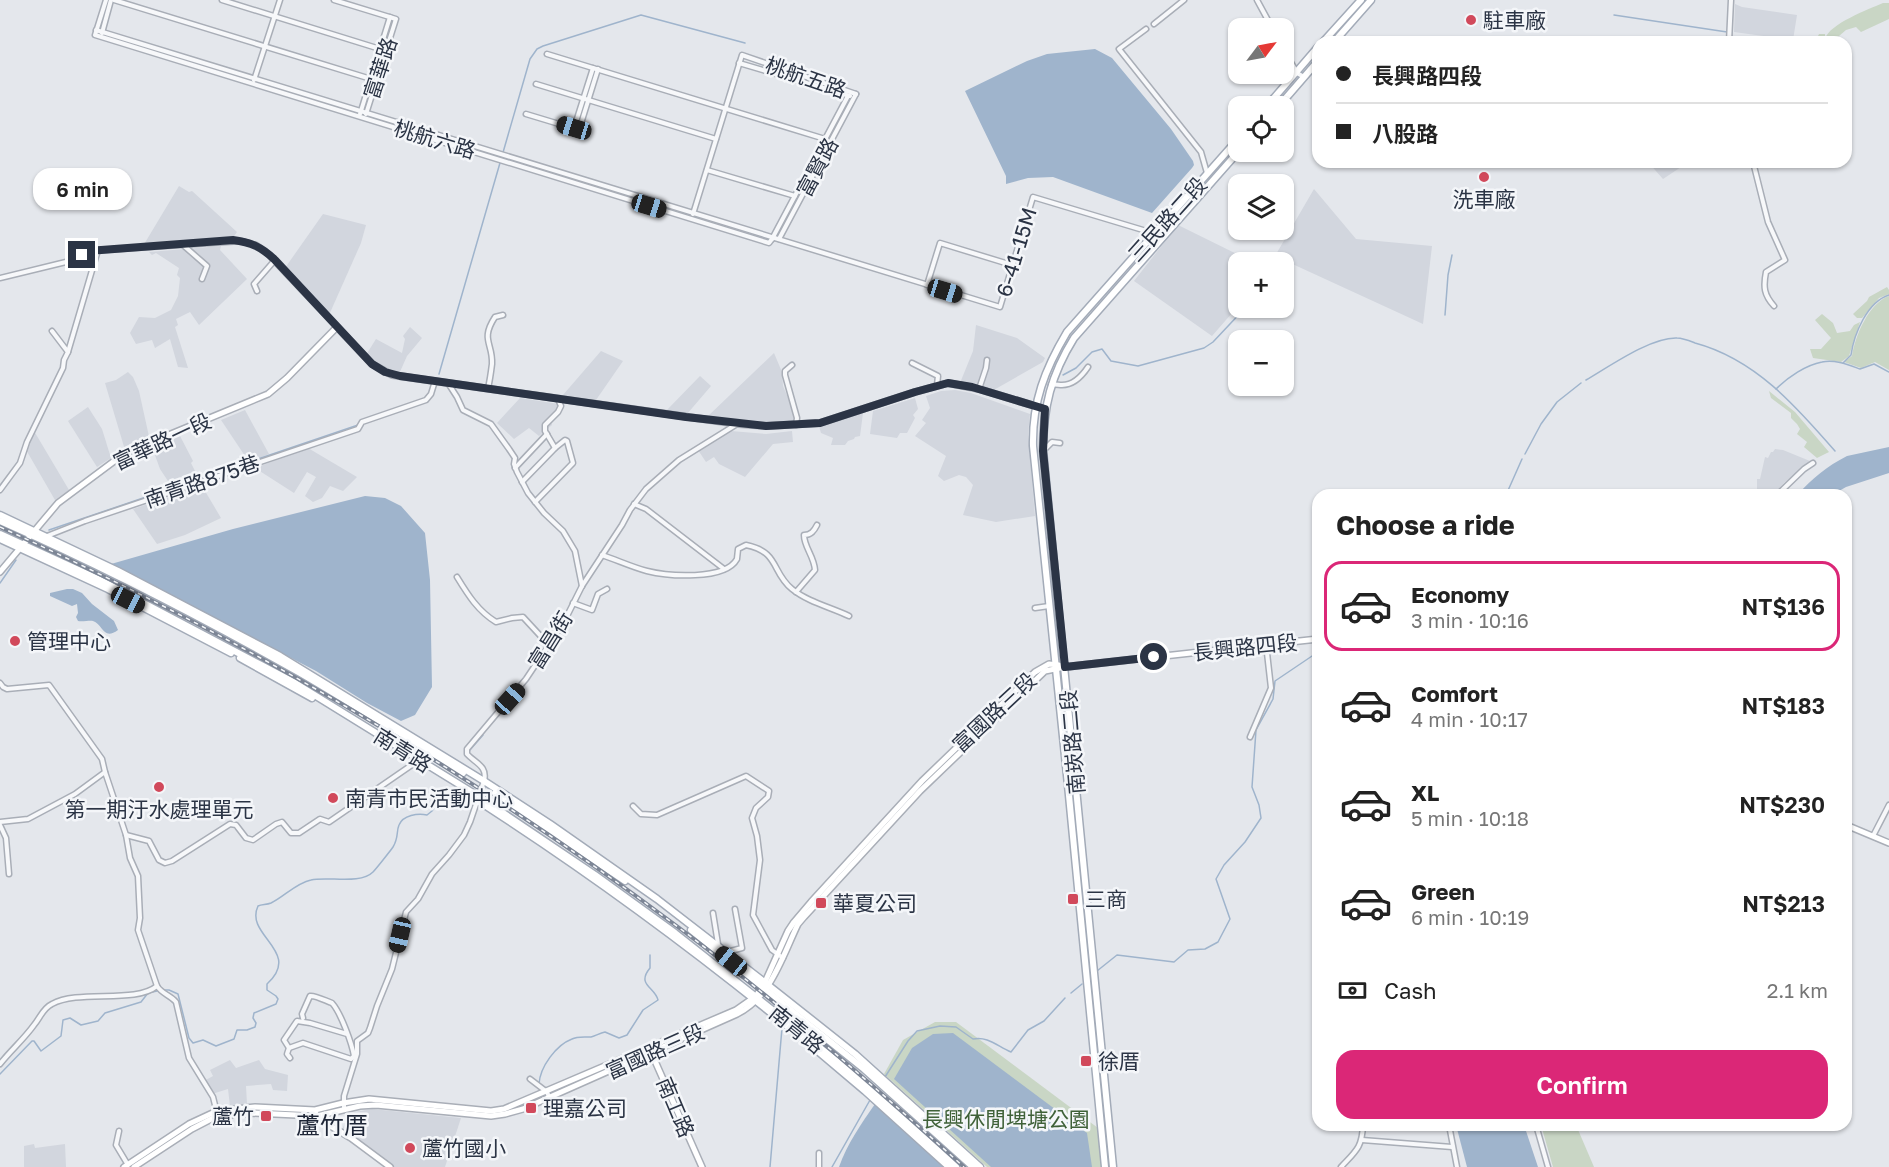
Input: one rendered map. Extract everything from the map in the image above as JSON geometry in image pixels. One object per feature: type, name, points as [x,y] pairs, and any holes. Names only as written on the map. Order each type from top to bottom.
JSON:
[{"type":"main road","points":[[1328,36],[1361,0]]},
{"type":"main road","points":[[1339,36],[1371,0]]},
{"type":"main road","points":[[1276,96],[1312,54]]},
{"type":"main road","points":[[1287,96],[1312,68]]},
{"type":"main road","name":"三民路二段","points":[[1118,273],[1228,150]]},
{"type":"main road","name":"三民路二段","points":[[1131,273],[1229,162]]},
{"type":"main road","name":"南崁路二段","points":[[1105,1167],[1032,426],[1042,380],[1054,354],[1067,332],[1118,273]]},
{"type":"main road","name":"南崁路二段","points":[[1113,1167],[1043,451],[1045,409],[1057,367],[1074,338],[1131,273]]},
{"type":"main road","points":[[0,515],[32,532],[47,536],[259,644],[339,691],[627,878],[718,945],[765,986],[800,1010],[855,1054],[980,1167]]},
{"type":"main road","name":"南青路","points":[[0,521],[32,532],[238,639],[302,674],[483,783],[644,895],[765,986],[973,1167]]},
{"type":"main road","name":"南青路","points":[[0,534],[22,547],[98,579],[295,683],[477,798],[610,886],[675,933],[840,1064],[956,1167]]},
{"type":"main road","points":[[0,539],[22,547],[108,589],[232,654],[320,703],[477,798],[623,900],[756,999],[949,1167]]},
{"type":"main road","name":"南青路","points":[[140,601],[157,615]]},
{"type":"main road","name":"南青路","points":[[238,639],[259,644]]},
{"type":"main road","name":"南青路","points":[[232,654],[251,660]]},
{"type":"main road","name":"南青路","points":[[339,691],[371,717]]},
{"type":"main road","name":"南青路","points":[[627,878],[644,895]]},
{"type":"main road","name":"南青路","points":[[610,886],[623,900]]},
{"type":"main road","name":"南青路","points":[[780,1000],[800,1010]]},
{"type":"main road","name":"南青路","points":[[840,1064],[853,1082]]},
{"type":"main road","name":"南青路","points":[[950,1139],[962,1157]]},
{"type":"main road","name":"南青路","points":[[931,1151],[946,1158]]},
{"type":"street","name":"桃航六路","points":[[106,0],[96,33],[769,243],[772,239]]},
{"type":"street","points":[[102,35],[113,0],[371,79]]},
{"type":"street","points":[[222,0],[380,49]]},
{"type":"street","points":[[254,81],[280,0]]},
{"type":"street","points":[[334,0],[390,17]]},
{"type":"street","points":[[1154,24],[1184,0]]},
{"type":"street","points":[[1257,0],[1267,18]]},
{"type":"street","points":[[1729,36],[1731,0]]},
{"type":"street","name":"富華路","points":[[390,17],[396,19],[363,115],[371,79],[390,17]]},
{"type":"street","points":[[1146,29],[1119,49],[1201,152],[1207,172]]},
{"type":"street","points":[[547,54],[825,140]]},
{"type":"street","name":"桃航五路","points":[[742,55],[856,94],[848,96],[739,63],[742,55]]},
{"type":"street","points":[[693,214],[739,63]]},
{"type":"street","points":[[1294,68],[1304,78]]},
{"type":"street","points":[[526,114],[577,129],[595,69]]},
{"type":"street","points":[[536,84],[716,139]]},
{"type":"street","name":"富賢路","points":[[779,239],[856,94]]},
{"type":"street","name":"富賢路","points":[[772,239],[848,96]]},
{"type":"street","name":"桃航六路","points":[[363,115],[1000,307]]},
{"type":"street","points":[[1754,168],[1768,222],[1785,260],[1766,272],[1764,285],[1766,297],[1774,306]]},
{"type":"street","points":[[707,170],[795,196]]},
{"type":"street","name":"6-41-15M","points":[[1000,307],[1033,197],[1154,233]]},
{"type":"street","points":[[1154,233],[1162,237]]},
{"type":"street","points":[[0,278],[70,261],[88,251],[241,241],[256,245],[265,251],[378,369],[393,375],[738,424],[766,426],[820,423],[937,385],[959,384],[1045,409]]},
{"type":"street","points":[[927,285],[940,243],[1012,265]]},
{"type":"street","points":[[182,244],[207,266],[202,279]]},
{"type":"street","points":[[0,490],[20,463],[27,442],[60,376],[98,250]]},
{"type":"street","points":[[257,291],[254,284],[275,260]]},
{"type":"street","points":[[488,388],[492,364],[487,342],[489,327],[495,317],[503,315]]},
{"type":"street","name":"富華路一段","points":[[0,572],[58,502],[125,453],[268,394],[337,327]]},
{"type":"street","points":[[52,331],[68,352]]},
{"type":"street","points":[[979,389],[987,360]]},
{"type":"street","points":[[912,363],[938,376],[937,385]]},
{"type":"street","points":[[792,365],[785,371],[785,375],[797,418],[796,426]]},
{"type":"street","points":[[1051,385],[1054,383],[1064,385],[1072,382],[1080,378],[1088,367]]},
{"type":"street","name":"南青路875巷","points":[[47,536],[85,521],[358,429],[362,422],[426,400],[431,394],[435,381]]},
{"type":"street","points":[[448,383],[458,397],[463,410],[491,424],[515,458],[515,468],[522,483],[544,513],[563,531],[575,551],[582,586]]},
{"type":"street","points":[[555,448],[544,425],[561,406],[557,398]]},
{"type":"street","name":"富昌街","points":[[483,783],[485,771],[466,754],[466,749],[521,686],[564,622],[582,586],[634,504],[653,481],[679,460],[738,424]]},
{"type":"street","points":[[515,468],[547,434]]},
{"type":"street","points":[[522,483],[555,448],[565,440],[567,441],[573,463],[536,502]]},
{"type":"street","points":[[1043,451],[1052,442],[1060,443]]},
{"type":"street","points":[[1783,489],[1813,463]]},
{"type":"street","points":[[634,504],[646,509],[724,569]]},
{"type":"street","points":[[796,592],[815,570],[812,555],[804,542],[804,535],[809,535],[817,525]]},
{"type":"street","points":[[602,555],[645,570],[668,574],[705,574],[724,569],[737,559],[738,549],[746,545],[755,547],[766,552],[784,581],[796,592],[849,616]]},
{"type":"street","points":[[458,577],[471,599],[486,616],[496,622],[523,617],[548,644]]},
{"type":"street","points":[[573,603],[592,610],[598,594],[607,589]]},
{"type":"street","points":[[1035,608],[1050,606]]},
{"type":"street","name":"長興路四段","points":[[1065,667],[1312,640]]},
{"type":"street","points":[[1250,737],[1271,688],[1266,644]]},
{"type":"street","name":"富國路三段","points":[[217,1114],[316,1113],[344,1106],[376,1105],[463,1111],[490,1116],[505,1114],[523,1109],[548,1095],[736,1010],[756,999],[798,924],[953,750],[1035,672],[1049,664],[1065,667]]},
{"type":"street","points":[[0,683],[7,689],[49,685],[102,759],[126,835],[130,858],[138,876],[140,918],[138,930],[156,987],[176,1002],[189,1058],[213,1097],[217,1114],[129,1166],[116,1145],[119,1131]]},
{"type":"street","points":[[126,835],[149,841],[159,860],[165,863],[172,861],[230,824],[236,825],[246,838],[253,840],[282,822],[291,833],[299,833],[320,819],[329,822],[416,762]]},
{"type":"street","points":[[9,874],[6,838],[0,823],[28,819],[75,794],[105,772]]},
{"type":"street","points":[[633,806],[641,814],[657,815],[746,776],[769,790],[768,797],[756,808],[752,818],[760,860],[753,915],[772,950],[780,957]]},
{"type":"street","points":[[350,1041],[357,1041],[368,1033],[392,969],[406,912],[432,874],[464,835],[483,783]]},
{"type":"street","points":[[1873,836],[1889,805]]},
{"type":"street","points":[[1852,827],[1889,843]]},
{"type":"street","points":[[727,952],[742,948],[735,909]]},
{"type":"street","points":[[713,913],[718,945]]},
{"type":"street","points":[[0,1064],[51,1004],[75,997],[141,993],[151,991],[156,987]]},
{"type":"street","points":[[289,1048],[303,1043],[353,1058],[354,1053],[349,1045],[350,1041],[334,1004],[314,995],[310,996],[302,1014],[303,1018]]},
{"type":"street","points":[[290,1058],[289,1048],[284,1040],[297,1021],[346,1034]]},
{"type":"street","points":[[344,1106],[357,1054],[357,1041]]},
{"type":"street","name":"南工路","points":[[650,1050],[702,1167]]},
{"type":"street","points":[[530,1079],[548,1095]]},
{"type":"street","points":[[316,1113],[390,1167]]},
{"type":"street","points":[[1341,1167],[1358,1149],[1363,1131]]},
{"type":"street","points":[[1450,1131],[1457,1167]]},
{"type":"street","points":[[1538,1131],[1548,1167]]},
{"type":"street","points":[[1362,1140],[1452,1147]]},
{"type":"street","points":[[819,1153],[819,1167]]},
{"type":"shaded area","points":[[1735,4],[1797,15],[1794,36],[1764,36],[1734,32]]},
{"type":"shaded area","points":[[1653,168],[1680,168],[1663,179]]},
{"type":"shaded area","points":[[179,186],[189,192],[192,191],[237,232],[232,239],[143,246]]},
{"type":"shaded area","points":[[1314,189],[1356,239],[1432,246],[1423,324],[1294,265],[1294,252],[1277,252],[1284,240],[1294,240],[1294,223]]},
{"type":"shaded area","points":[[323,214],[366,225],[361,243],[329,315],[285,268]]},
{"type":"shaded area","points":[[1178,225],[1233,252],[1228,252],[1228,318],[1212,336],[1134,281]]},
{"type":"shaded area","points":[[221,246],[220,250],[247,279],[199,325],[190,312],[176,319],[178,325],[175,327],[188,368],[178,367],[170,339],[155,348],[152,340],[136,344],[130,333],[139,317],[155,318],[171,310],[178,296],[179,268],[156,253],[152,255],[149,252]]},
{"type":"shaded area","points":[[976,325],[1017,338],[1045,358],[1043,362],[992,391],[960,383],[973,351]]},
{"type":"shaded area","points":[[410,327],[422,338],[407,356],[399,374],[381,367],[366,355],[376,339],[402,353],[405,339],[403,336]]},
{"type":"shaded area","points":[[601,351],[623,361],[596,400],[563,395]]},
{"type":"shaded area","points":[[774,353],[782,372],[783,386],[795,421],[760,423],[707,417]]},
{"type":"shaded area","points":[[128,372],[133,377],[139,391],[150,441],[125,450],[105,383],[116,380]]},
{"type":"shaded area","points":[[700,376],[711,386],[687,414],[666,411]]},
{"type":"shaded area","points":[[955,390],[971,393],[1030,414],[1028,434],[1035,516],[996,522],[963,515],[973,485],[966,477],[959,475],[944,481],[938,476],[946,456],[915,436],[926,423],[922,420],[930,408],[926,396],[941,391]]},
{"type":"shaded area","points":[[520,398],[559,404],[561,411],[551,422],[552,425],[539,436],[529,428],[514,439],[497,423]]},
{"type":"shaded area","points":[[915,398],[918,409],[913,415],[915,418],[907,433],[900,433],[897,438],[870,434],[873,411]]},
{"type":"shaded area","points":[[88,407],[102,429],[111,458],[97,467],[68,421]]},
{"type":"shaded area","points":[[245,410],[269,454],[249,462],[221,420]]},
{"type":"shaded area","points":[[863,413],[860,436],[848,441],[845,445],[831,445],[833,438],[821,433],[819,426]]},
{"type":"shaded area","points":[[34,431],[69,490],[55,500],[25,448]]},
{"type":"shaded area","points":[[731,431],[766,434],[792,431],[793,442],[773,444],[745,477],[719,464],[714,457],[706,462],[698,450]]},
{"type":"shaded area","points":[[180,436],[193,461],[191,463],[197,475],[172,487],[160,469],[152,447]]},
{"type":"shaded area","points":[[308,448],[357,477],[343,491],[330,486],[322,498],[313,502],[305,496],[316,477],[307,472],[294,493],[255,468]]},
{"type":"shaded area","points":[[1775,449],[1783,450],[1810,461],[1778,489],[1757,489],[1757,479],[1760,479],[1765,457],[1768,458]]},
{"type":"shaded area","points":[[202,486],[221,518],[185,535],[157,544],[133,509]]},
{"type":"shaded area","points":[[230,1060],[236,1068],[259,1060],[265,1069],[288,1075],[287,1091],[273,1090],[271,1084],[246,1086],[247,1104],[230,1106],[228,1089],[212,1094],[204,1081],[213,1076],[210,1070]]},
{"type":"shaded area","name":"蘆竹國小","points":[[372,1109],[461,1118],[445,1167],[394,1167],[342,1130],[349,1113]]},
{"type":"shaded area","points":[[34,1144],[35,1148],[65,1144],[66,1167],[24,1167],[24,1146]]},
{"type":"green space","points":[[1883,3],[1889,3],[1889,19],[1861,32],[1856,27],[1846,30],[1839,36],[1826,36],[1841,23]]},
{"type":"green space","points":[[1887,287],[1889,294],[1879,298],[1862,318],[1857,318],[1853,314],[1869,297]]},
{"type":"green space","points":[[1889,296],[1889,370],[1875,362],[1861,368],[1844,362],[1852,356],[1856,339],[1869,313]]},
{"type":"green space","points":[[1822,314],[1833,323],[1837,333],[1850,331],[1860,322],[1849,356],[1841,362],[1813,358],[1810,349],[1821,349],[1831,338],[1815,320]]},
{"type":"green space","points":[[1769,391],[1795,412],[1829,452],[1817,458],[1804,447],[1807,442],[1797,434],[1800,429],[1791,418],[1791,413],[1771,398]]},
{"type":"green space","name":"長興休閒埤塘公園","points":[[935,1022],[956,1022],[1098,1128],[1102,1167],[987,1167],[884,1074],[903,1040]]},
{"type":"green space","points":[[1543,1131],[1579,1131],[1594,1167],[1553,1167]]},
{"type":"water","points":[[1095,49],[1112,58],[1171,129],[1193,161],[1192,168],[1152,213],[1053,177],[1028,178],[1006,184],[1006,176],[965,91],[1027,61],[1047,54]]},
{"type":"water","points":[[1889,447],[1889,473],[1842,489],[1803,489],[1820,473],[1847,456]]},
{"type":"water","points":[[365,496],[385,498],[401,506],[425,533],[430,580],[432,687],[415,715],[401,721],[316,671],[111,564],[233,529]]},
{"type":"water","points":[[67,589],[82,593],[114,621],[118,630],[109,634],[93,621],[78,621],[77,604],[72,606],[50,596],[50,593]]},
{"type":"water","name":"長興休閒埤塘公園","points":[[953,1033],[1087,1133],[1092,1167],[991,1167],[894,1079],[912,1048],[933,1034]]},
{"type":"water","points":[[875,1104],[944,1167],[839,1167],[850,1142]]},
{"type":"water","points":[[1458,1131],[1526,1131],[1538,1167],[1467,1167]]},
{"type":"waterway","points":[[439,374],[530,59],[537,49],[641,15],[745,43]]},
{"type":"waterway","points":[[1614,15],[1727,32]]},
{"type":"waterway","points":[[1445,315],[1452,255]]},
{"type":"waterway","points":[[1843,363],[1851,355],[1855,338],[1868,312],[1874,304],[1889,295]]},
{"type":"waterway","points":[[1063,375],[1076,368],[1092,352],[1102,349],[1111,361],[1138,366],[1204,348],[1213,342],[1236,318]]},
{"type":"waterway","points":[[1586,380],[1643,347],[1667,339],[1684,339],[1717,350],[1755,372],[1789,401],[1835,451]]},
{"type":"waterway","points":[[1776,389],[1798,372],[1827,361],[1860,369],[1874,364],[1889,372]]},
{"type":"waterway","points":[[1525,454],[1541,424],[1557,402],[1581,383]]},
{"type":"waterway","points":[[382,417],[417,405]]},
{"type":"waterway","points":[[49,530],[358,425]]},
{"type":"waterway","points":[[1509,489],[1522,459]]},
{"type":"waterway","points":[[0,583],[16,560]]},
{"type":"waterway","points":[[1097,971],[1117,955],[1174,962],[1188,950],[1205,949],[1218,942],[1230,919],[1216,879],[1224,865],[1245,842],[1261,818],[1252,787],[1256,730],[1273,699],[1275,681],[1312,656]]},
{"type":"waterway","points":[[469,751],[483,735]]},
{"type":"waterway","points":[[164,990],[178,994],[189,1038],[193,1043],[203,1040],[216,1046],[234,1039],[237,1030],[255,1027],[254,1013],[276,1004],[278,999],[267,990],[267,984],[276,972],[279,962],[259,926],[256,917],[258,906],[271,903],[300,884],[311,880],[352,879],[367,876],[375,870],[393,847],[401,822],[411,816],[427,815],[432,811],[446,787]]},
{"type":"waterway","points":[[539,1084],[542,1071],[560,1046],[576,1037],[591,1037],[605,1032],[619,1038],[627,1035],[643,1010],[658,1000],[645,978],[650,968],[650,955]]},
{"type":"waterway","points":[[1071,993],[1082,984]]},
{"type":"waterway","points":[[0,1074],[32,1041],[41,1051],[61,1036],[63,1020],[70,1018],[81,1025],[98,1021],[105,1013],[141,1002],[148,993],[157,991]]},
{"type":"waterway","points":[[885,1077],[917,1031],[940,1026],[956,1027],[973,1039],[988,1040],[1011,1052],[1028,1030],[1044,1021],[1065,998]]},
{"type":"waterway","points":[[770,1167],[782,1028]]},
{"type":"waterway","points":[[832,1167],[870,1100]]},
{"type":"railway","points":[[0,527],[177,613],[264,660],[350,709],[517,813],[678,927],[752,984],[964,1167]]},
{"type":"place","name":"駐車廠","points":[[1471,20]]},
{"type":"place","name":"洗車廠","points":[[1484,177]]},
{"type":"place","name":"管理中心","points":[[15,641]]},
{"type":"place","name":"第一期汙水處理單元","points":[[159,787]]},
{"type":"place","name":"南青市民活動中心","points":[[333,798]]},
{"type":"place","name":"三商","points":[[1073,899]]},
{"type":"place","name":"華夏公司","points":[[821,903]]},
{"type":"place","name":"徐厝","points":[[1086,1061]]},
{"type":"place","name":"理嘉公司","points":[[531,1108]]},
{"type":"place","name":"蘆竹","points":[[266,1116]]},
{"type":"place","name":"蘆竹國小","points":[[410,1148]]},
{"type":"district","name":"蘆竹厝","points":[[332,1124]]},
{"type":"route","points":[[82,255],[88,251],[233,240],[256,245],[275,260],[372,364],[393,375],[686,417],[766,426],[820,423],[948,383],[972,387],[1045,409],[1043,451],[1065,667],[1154,657]]}]
